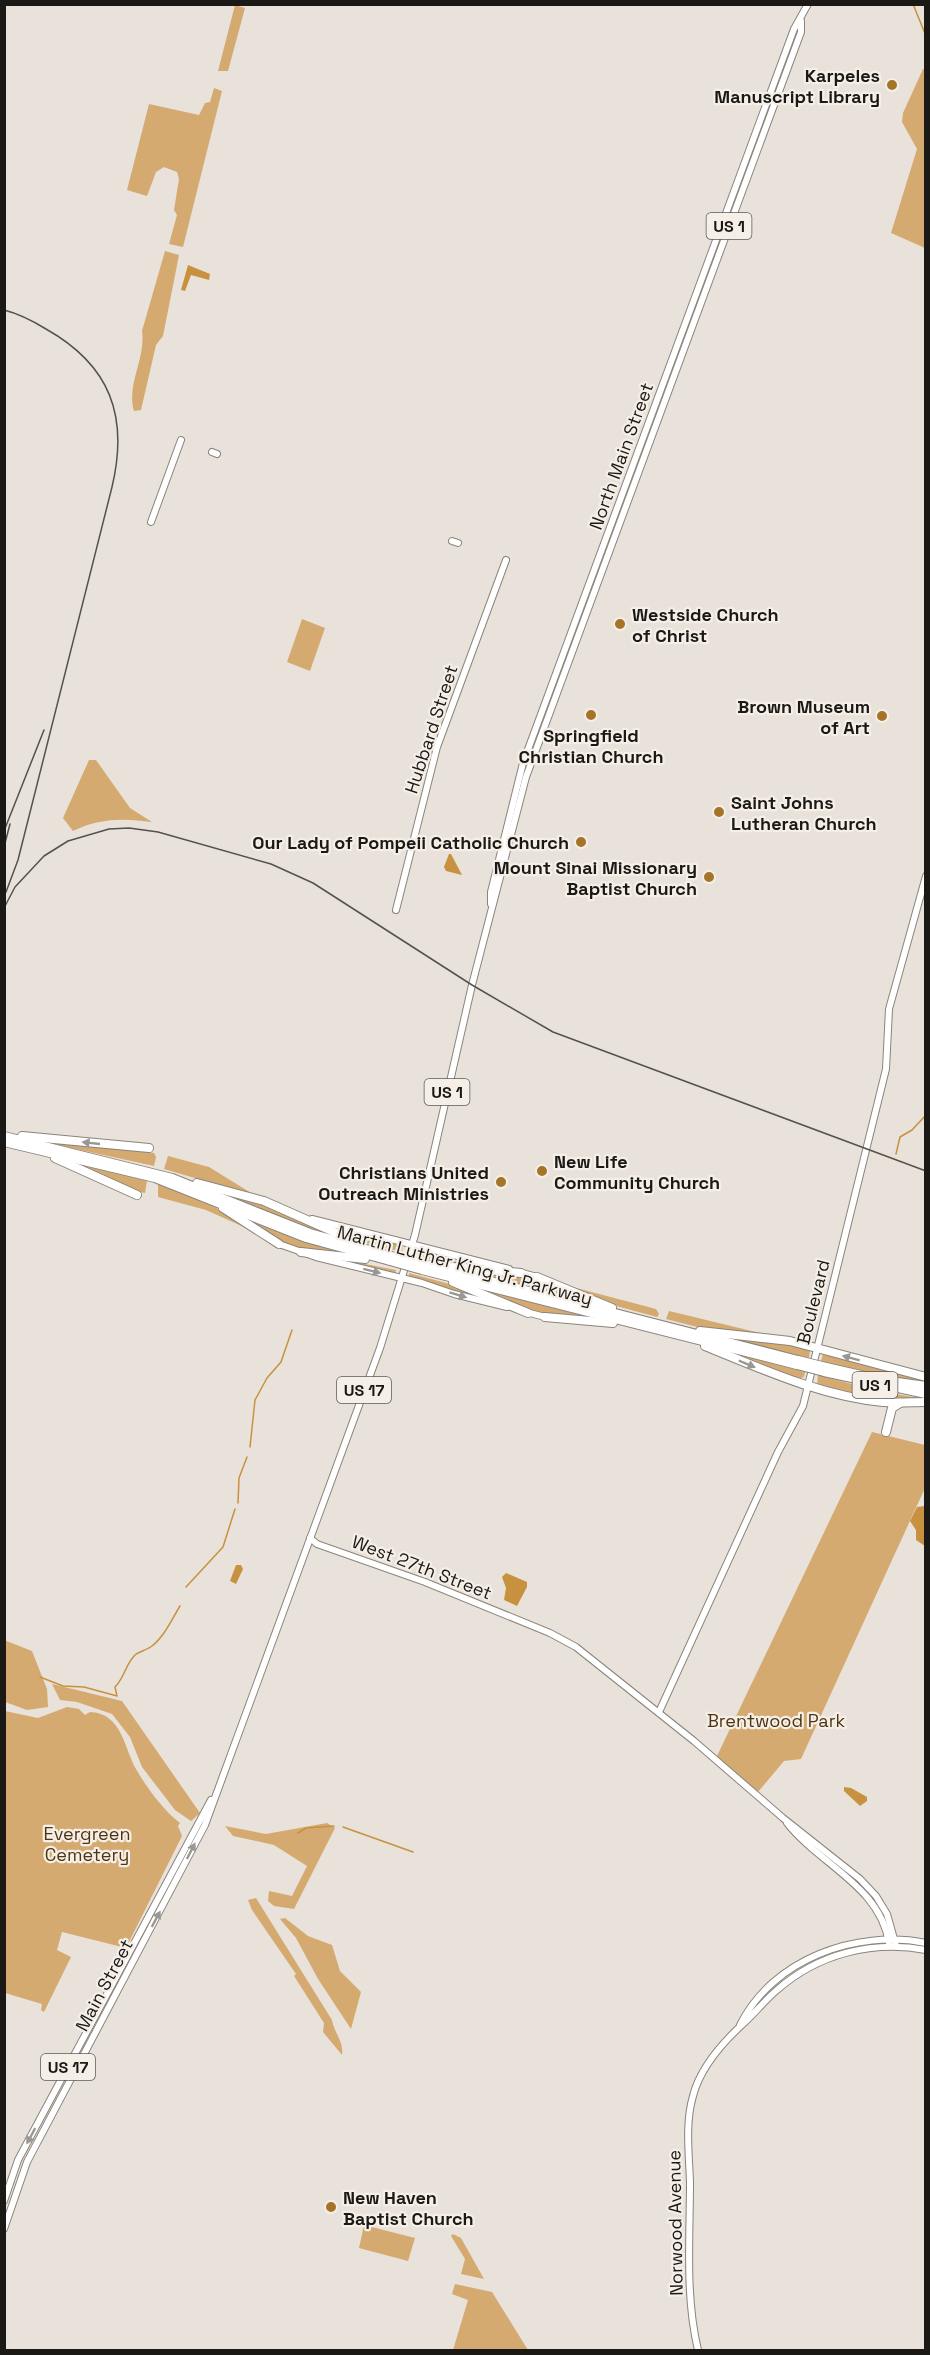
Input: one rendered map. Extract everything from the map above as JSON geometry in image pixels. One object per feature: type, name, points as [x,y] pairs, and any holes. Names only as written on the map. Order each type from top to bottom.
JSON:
[{"type":"highway","points":[[4,1135],[149,1148]]},
{"type":"highway","name":"Martin Luther King Jr. Parkway","points":[[4,1135],[140,1171],[310,1233],[390,1259]]},
{"type":"highway","points":[[4,1142],[67,1163],[137,1195]]},
{"type":"highway","name":"Martin Luther King Jr. Parkway","points":[[4,1142],[140,1171]]},
{"type":"highway","points":[[171,1181],[246,1195],[281,1208],[390,1259]]},
{"type":"highway","name":"Martin Luther King Jr. Parkway","points":[[171,1181],[300,1235],[629,1323],[641,1322]]},
{"type":"highway","points":[[216,1201],[279,1244]]},
{"type":"highway","points":[[301,1252],[390,1259]]},
{"type":"highway","points":[[424,1268],[521,1273]]},
{"type":"highway","points":[[424,1268],[528,1313]]},
{"type":"highway","name":"Martin Luther King Jr. Parkway","points":[[424,1268],[926,1394]]},
{"type":"highway","name":"US 1","points":[[537,1277],[641,1322]]},
{"type":"highway","points":[[545,1317],[629,1323]]},
{"type":"highway","points":[[674,1331],[764,1336],[926,1377]]},
{"type":"highway","points":[[674,1331],[769,1372],[808,1385],[869,1400],[926,1402]]},
{"type":"highway","name":"Martin Luther King Jr. Parkway","points":[[825,1370],[926,1386]]},
{"type":"highway","points":[[886,1432],[892,1408],[901,1402]]},
{"type":"main road","name":"North Main Street","points":[[310,1538],[380,1348],[412,1244],[492,908],[498,894],[533,756],[801,32],[801,21],[808,4]]},
{"type":"main road","points":[[151,522],[180,440]]},
{"type":"main road","name":"Hubbard Street","points":[[396,910],[437,747],[506,560]]},
{"type":"main road","name":"Boulevard","points":[[659,1712],[778,1452],[803,1406],[886,1069],[889,1009],[926,876]]},
{"type":"main road","points":[[281,1208],[324,1223],[412,1244]]},
{"type":"main road","points":[[279,1244],[301,1252],[545,1317]]},
{"type":"main road","name":"US 1","points":[[412,1244],[537,1277]]},
{"type":"main road","name":"West 27th Street","points":[[310,1538],[317,1544],[425,1582],[524,1622],[576,1647],[659,1712],[783,1818],[867,1885],[887,1914],[892,1943]]},
{"type":"main road","name":"Main Street","points":[[4,2229],[24,2168],[205,1825],[310,1538]]},
{"type":"main road","name":"Main Street","points":[[4,2201],[18,2160],[217,1789]]},
{"type":"main road","points":[[738,2028],[749,2009],[772,1984],[794,1967],[830,1950],[859,1942],[926,1943]]},
{"type":"main road","points":[[738,2028],[786,1982],[817,1963],[850,1951],[892,1943],[926,1950]]},
{"type":"main road","points":[[761,2006],[761,2000],[772,1984]]},
{"type":"main road","name":"Norwood Avenue","points":[[698,2350],[690,2291],[689,2126],[693,2095],[705,2069],[738,2028]]},
{"type":"main road","points":[[50,2118],[49,2112],[69,2064]]},
{"type":"green space","points":[[235,5],[245,8],[228,71],[218,71]]},
{"type":"green space","points":[[923,69],[926,69],[925,248],[891,233],[917,149],[902,122],[903,113]]},
{"type":"green space","points":[[214,88],[222,91],[183,247],[169,244],[177,215],[174,210],[179,179],[177,172],[164,167],[156,172],[147,196],[127,190],[149,104],[199,115],[205,103],[210,102]]},
{"type":"green space","points":[[165,251],[179,255],[163,336],[156,345],[141,410],[134,411],[132,391],[141,352],[142,331]]},
{"type":"green space","points":[[302,619],[325,628],[310,671],[287,662]]},
{"type":"green space","points":[[89,760],[96,760],[130,808],[152,822],[112,820],[73,831],[63,818]]},
{"type":"green space","points":[[35,1140],[140,1150],[154,1153],[156,1157],[154,1166]]},
{"type":"green space","points":[[168,1156],[209,1167],[256,1196],[164,1169]]},
{"type":"green space","points":[[73,1162],[147,1181],[145,1193],[134,1191]]},
{"type":"green space","points":[[158,1184],[210,1204],[255,1232],[206,1210],[158,1197]]},
{"type":"green space","points":[[217,1191],[258,1201],[335,1236],[297,1224]]},
{"type":"green space","points":[[240,1215],[298,1239],[344,1253],[306,1250],[279,1242]]},
{"type":"green space","points":[[323,1224],[403,1245],[402,1252],[362,1242]]},
{"type":"green space","points":[[419,1251],[458,1262],[504,1270],[447,1264],[415,1255]]},
{"type":"green space","points":[[319,1255],[396,1270],[395,1274]]},
{"type":"green space","points":[[455,1269],[524,1277],[544,1282],[597,1305]]},
{"type":"green space","points":[[409,1273],[453,1285],[509,1307],[409,1278]]},
{"type":"green space","points":[[461,1282],[603,1319],[545,1314],[525,1309]]},
{"type":"green space","points":[[565,1285],[656,1309],[659,1314],[657,1317],[605,1303]]},
{"type":"green space","points":[[669,1311],[760,1333],[709,1330],[666,1319]]},
{"type":"green space","points":[[723,1337],[772,1340],[810,1350],[809,1358]]},
{"type":"green space","points":[[717,1349],[805,1372],[804,1377],[798,1379]]},
{"type":"green space","points":[[823,1354],[925,1380],[925,1382],[863,1372],[821,1361]]},
{"type":"green space","points":[[818,1375],[878,1391],[925,1399],[870,1399],[817,1385]]},
{"type":"green space","name":"Brentwood Park","points":[[872,1432],[925,1445],[925,1488],[801,1759],[784,1761],[758,1792],[717,1756]]},
{"type":"green space","points":[[4,1640],[32,1651],[47,1689],[48,1707],[27,1710],[5,1702]]},
{"type":"green space","points":[[52,1684],[122,1701],[200,1813],[191,1821],[175,1810],[142,1767],[130,1737],[112,1714],[77,1702],[60,1700]]},
{"type":"green space","name":"Evergreen Cemetery","points":[[67,1707],[79,1709],[85,1715],[90,1712],[109,1718],[120,1733],[145,1784],[180,1823],[178,1826],[182,1836],[126,1948],[62,1932],[57,1950],[71,1957],[44,2012],[41,2010],[42,2004],[5,1993],[5,1711],[38,1718]]},
{"type":"green space","points":[[327,1823],[335,1828],[294,1909],[274,1906],[268,1901],[269,1891],[292,1896],[307,1866],[274,1845],[233,1836],[225,1826],[266,1834]]},
{"type":"green space","points":[[256,1898],[332,2020],[342,2045],[342,2055],[323,2032],[324,2023],[294,1976],[296,1974],[252,1910],[248,1900]]},
{"type":"green space","points":[[285,1918],[308,1936],[332,1945],[340,1971],[361,1992],[351,2029],[318,1979],[296,1938],[280,1919]]},
{"type":"green space","points":[[364,2225],[415,2238],[408,2261],[359,2248]]},
{"type":"green space","points":[[453,2234],[461,2238],[484,2279],[461,2274],[465,2259],[451,2236]]},
{"type":"green space","points":[[455,2284],[492,2292],[528,2350],[453,2350],[468,2300],[452,2294]]},
{"type":"shaded area","points":[[188,265],[210,274],[209,280],[191,275],[185,291],[181,290]]},
{"type":"shaded area","points":[[449,854],[462,875],[446,871],[444,867]]},
{"type":"shaded area","points":[[925,1506],[925,1546],[916,1540],[916,1530],[910,1521],[917,1507]]},
{"type":"shaded area","points":[[236,1565],[241,1565],[243,1569],[236,1584],[230,1581]]},
{"type":"shaded area","points":[[506,1573],[527,1582],[527,1587],[517,1606],[504,1600],[506,1588],[502,1577]]},
{"type":"shaded area","points":[[844,1787],[851,1788],[867,1797],[867,1801],[860,1806],[844,1791]]},
{"type":"waterway","points":[[913,4],[926,36]]},
{"type":"waterway","points":[[896,1154],[900,1137],[912,1130],[926,1115]]},
{"type":"waterway","points":[[250,1447],[255,1400],[267,1378],[281,1362],[292,1330]]},
{"type":"waterway","points":[[238,1503],[239,1478],[247,1457]]},
{"type":"waterway","points":[[186,1587],[223,1547],[235,1509]]},
{"type":"waterway","points":[[40,1677],[63,1686],[84,1687],[117,1696],[115,1687],[129,1663],[137,1654],[160,1638],[180,1606]]},
{"type":"waterway","points":[[298,1833],[306,1828],[334,1826]]},
{"type":"waterway","points":[[343,1827],[413,1852]]},
{"type":"railway","points":[[4,310],[41,326],[68,343],[86,359],[99,376],[109,395],[118,437],[117,461],[112,487],[18,860],[6,892]]},
{"type":"railway","points":[[4,831],[44,730]]},
{"type":"railway","points":[[4,847],[10,824]]},
{"type":"railway","points":[[4,908],[15,887],[44,856],[68,841],[109,829],[129,828],[158,832],[271,864],[313,883],[472,985],[553,1032],[926,1171]]},
{"type":"place","name":"Karpeles Manuscript Library","points":[[892,85]]},
{"type":"place","name":"Westside Church of Christ","points":[[620,624]]},
{"type":"place","name":"Springfield Christian Church","points":[[591,715]]},
{"type":"place","name":"Brown Museum of Art","points":[[882,716]]},
{"type":"place","name":"Saint Johns Lutheran Church","points":[[719,812]]},
{"type":"place","name":"Our Lady of Pompeii Catholic Church","points":[[581,842]]},
{"type":"place","name":"Mount Sinai Missionary Baptist Church","points":[[709,877]]},
{"type":"place","name":"New Life Community Church","points":[[542,1171]]},
{"type":"place","name":"Christians United Outreach Ministries","points":[[501,1182]]},
{"type":"place","name":"New Haven Baptist Church","points":[[331,2207]]}]
